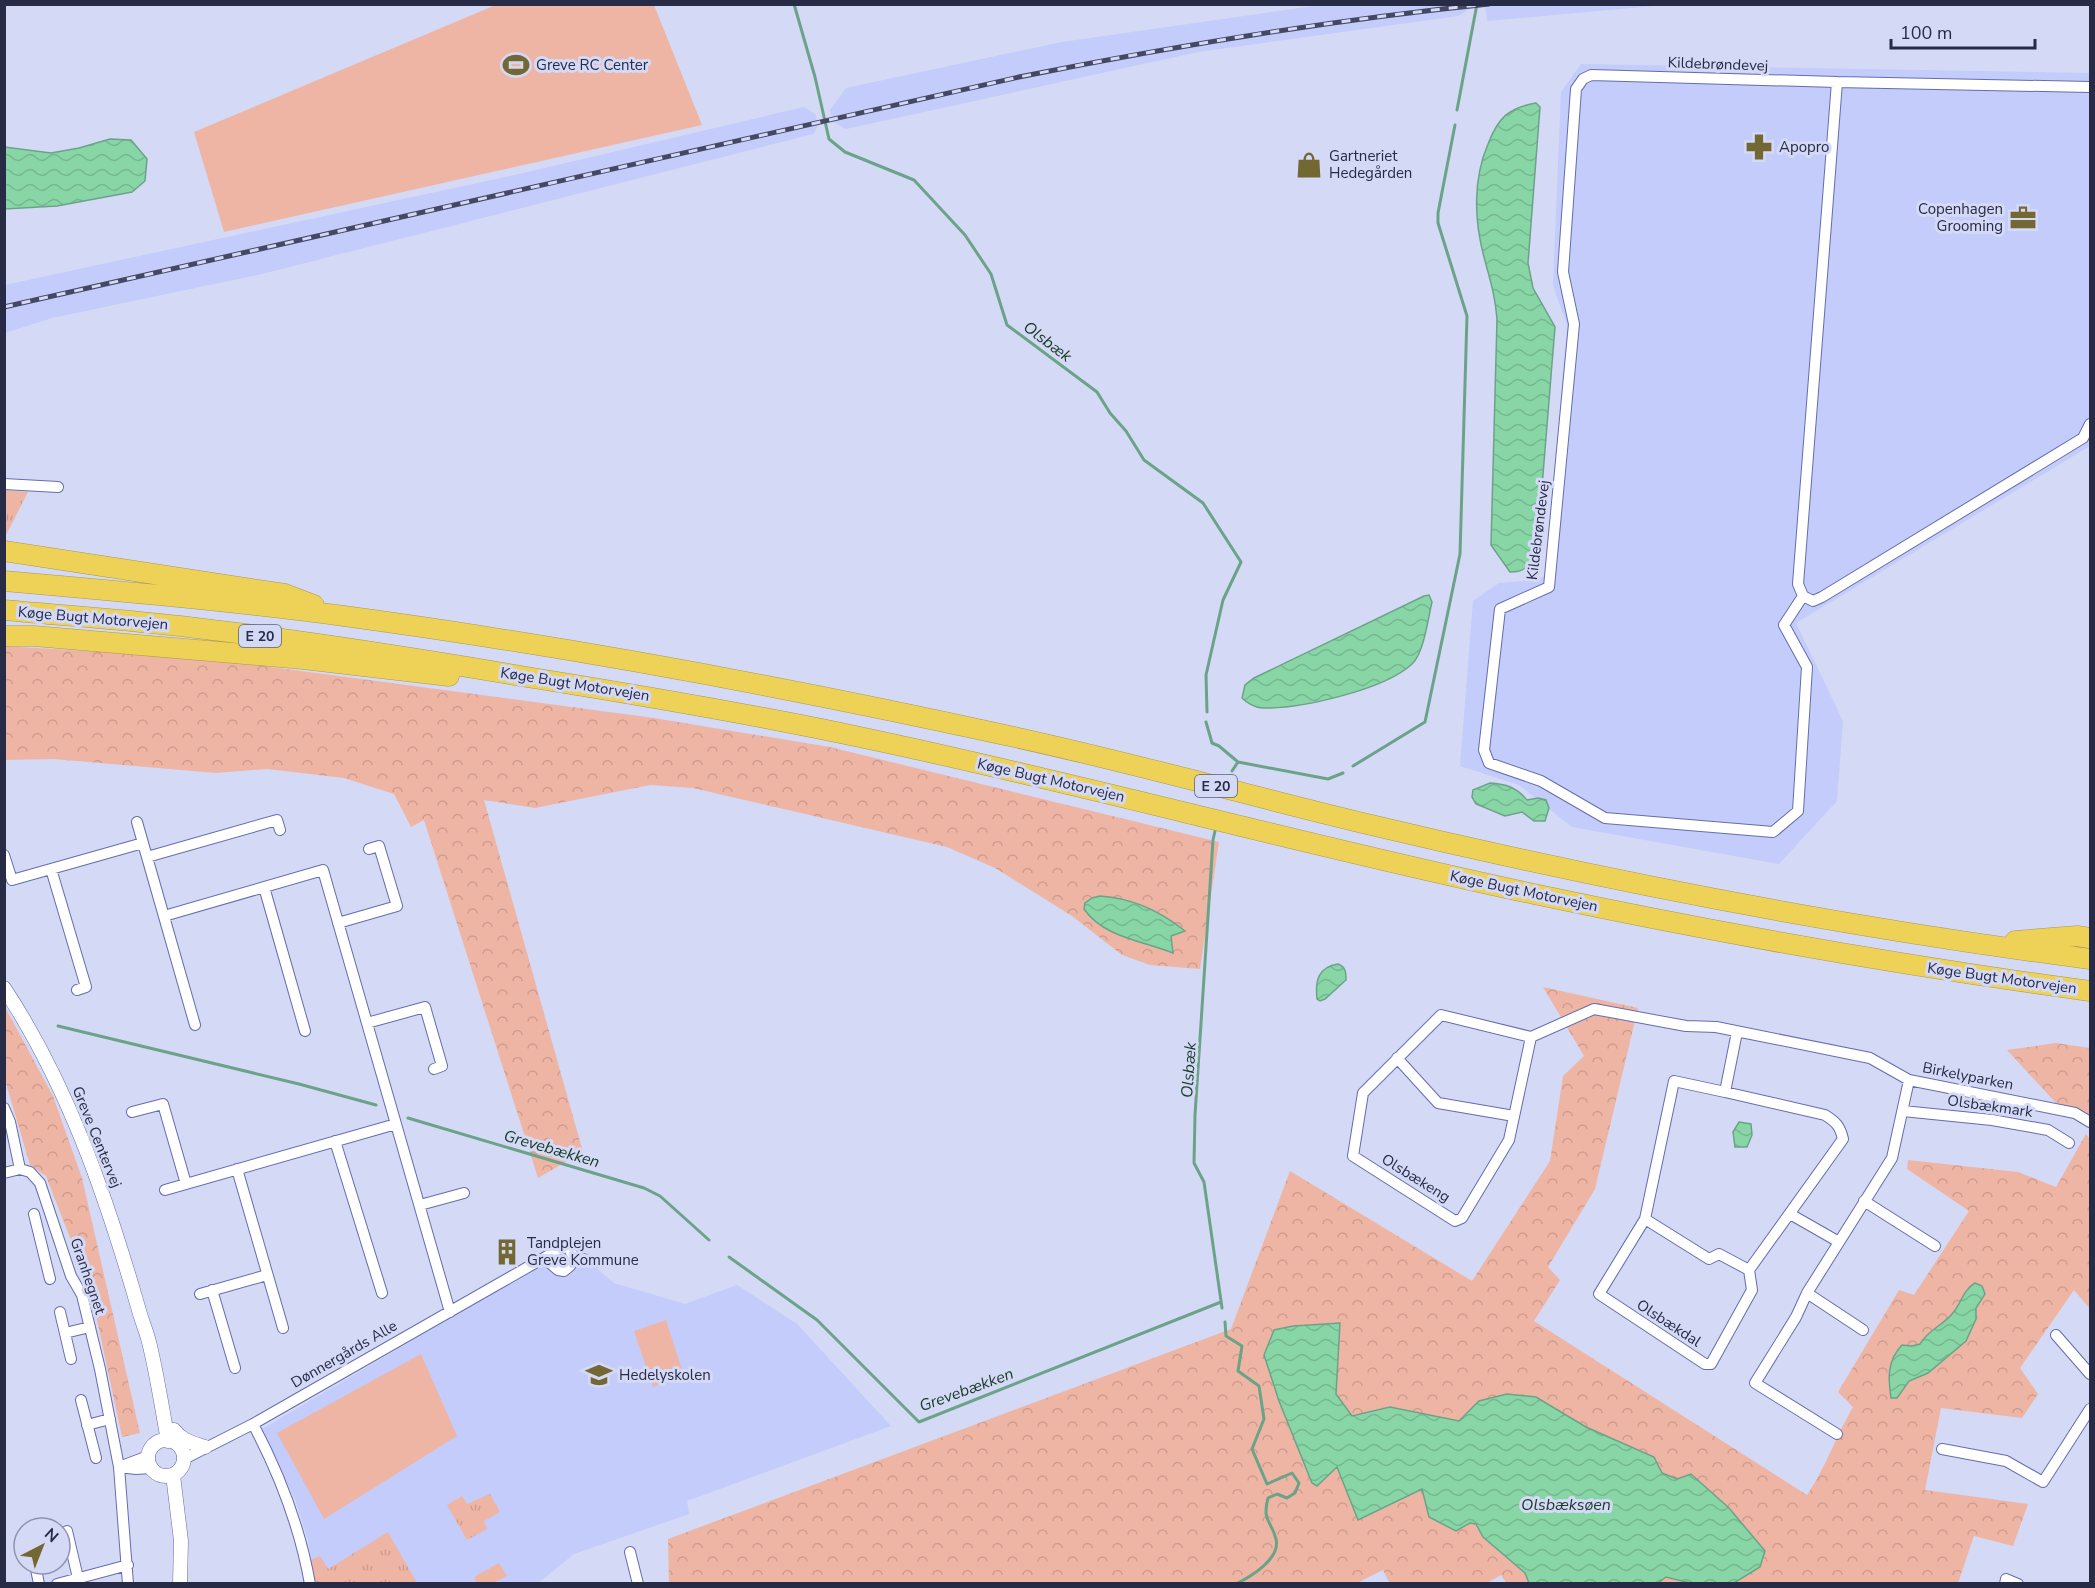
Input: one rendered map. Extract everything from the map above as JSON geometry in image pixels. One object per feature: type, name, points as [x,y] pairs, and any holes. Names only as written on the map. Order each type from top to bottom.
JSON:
[{"type":"highway","points":[[4,551],[285,594],[342,616]]},
{"type":"highway","name":"Køge Bugt Motorvejen","points":[[4,581],[201,599],[342,616],[532,644],[697,672],[1011,736],[1368,825],[1541,864],[1830,920],[2091,959]]},
{"type":"highway","name":"Køge Bugt Motorvejen","points":[[4,610],[205,629],[337,646],[691,704],[863,737],[1017,771],[1530,894],[1820,950],[2091,991]]},
{"type":"highway","points":[[4,636],[34,636],[303,660],[454,677],[514,674]]},
{"type":"highway","points":[[1979,943],[2077,936],[2091,938]]},
{"type":"street","name":"Kildebrøndevej","points":[[1803,596],[1784,625],[1807,667],[1798,811],[1773,832],[1605,818],[1541,781],[1489,763],[1484,750],[1500,609],[1550,587],[1574,324],[1563,272],[1576,89],[1583,79],[1591,75],[2091,87]]},
{"type":"street","points":[[1837,82],[1798,584],[1803,596],[1813,601],[1822,597],[2083,438],[2091,424]]},
{"type":"street","points":[[4,484],[58,487]]},
{"type":"street","points":[[147,857],[277,820],[280,830]]},
{"type":"street","points":[[137,822],[195,1025]]},
{"type":"street","points":[[4,855],[12,880],[143,843]]},
{"type":"street","points":[[338,922],[397,906],[380,846],[369,849]]},
{"type":"street","points":[[51,869],[86,987],[77,990]]},
{"type":"street","points":[[164,916],[323,870],[450,1312]]},
{"type":"street","points":[[264,887],[305,1031]]},
{"type":"street","name":"Greve Centervej","points":[[4,988],[34,1038],[67,1105],[90,1158],[113,1222],[149,1342],[162,1407],[163,1441]]},
{"type":"street","points":[[367,1023],[425,1007],[442,1066],[434,1069]]},
{"type":"street","points":[[1532,1037],[1594,1009],[1686,1026],[1716,1027],[1737,1032],[1725,1092]]},
{"type":"street","name":"Olsbækeng","points":[[1441,1016],[1532,1037],[1509,1140],[1462,1218],[1455,1221],[1353,1156],[1363,1094],[1441,1016]]},
{"type":"street","name":"Birkelyparken","points":[[1737,1032],[1870,1058],[1909,1080],[2075,1113],[2091,1122]]},
{"type":"street","points":[[1397,1058],[1438,1102],[1514,1116]]},
{"type":"street","points":[[1837,1434],[1755,1383],[1796,1317],[1807,1293],[1892,1158],[1909,1080]]},
{"type":"street","name":"Olsbækdal","points":[[1674,1081],[1825,1115],[1837,1123],[1841,1128],[1843,1139],[1790,1214],[1749,1270],[1752,1290],[1711,1364],[1705,1364],[1599,1294],[1645,1219],[1674,1081]]},
{"type":"street","points":[[132,1112],[163,1104],[186,1184]]},
{"type":"street","points":[[4,1108],[10,1122],[21,1169],[4,1173]]},
{"type":"street","name":"Olsbækmark","points":[[1903,1111],[1992,1120],[2048,1130],[2069,1143]]},
{"type":"street","points":[[165,1190],[396,1124]]},
{"type":"street","points":[[335,1141],[382,1293]]},
{"type":"street","name":"Granhegnet","points":[[21,1169],[30,1172],[40,1183],[71,1276],[82,1295],[119,1467],[128,1584]]},
{"type":"street","points":[[237,1169],[283,1328]]},
{"type":"street","points":[[420,1205],[464,1193]]},
{"type":"street","points":[[1864,1201],[1935,1246]]},
{"type":"street","points":[[34,1214],[50,1279]]},
{"type":"street","points":[[1790,1214],[1839,1242]]},
{"type":"street","points":[[1645,1219],[1709,1259],[1719,1254],[1749,1270]]},
{"type":"street","name":"Granhegnet","points":[[40,1239],[57,1235]]},
{"type":"street","name":"Dønnergårds Alle","points":[[183,1455],[253,1424],[563,1247],[568,1248],[574,1257],[596,1262]]},
{"type":"street","points":[[544,1258],[558,1270],[564,1271],[570,1266],[574,1257]]},
{"type":"street","points":[[200,1294],[267,1275]]},
{"type":"street","points":[[212,1290],[235,1368]]},
{"type":"street","points":[[1807,1293],[1863,1330]]},
{"type":"street","name":"Greve Centervej","points":[[138,1308],[140,1344],[163,1441]]},
{"type":"street","points":[[60,1312],[71,1359]]},
{"type":"street","name":"Granhegnet","points":[[65,1334],[90,1327]]},
{"type":"street","points":[[2056,1335],[2091,1374]]},
{"type":"street","points":[[81,1400],[96,1458]]},
{"type":"street","points":[[162,1407],[180,1438],[205,1447]]},
{"type":"street","points":[[1942,1449],[2006,1461],[2043,1482],[2091,1409]]},
{"type":"street","points":[[87,1425],[110,1419]]},
{"type":"street","points":[[253,1424],[292,1510],[310,1584]]},
{"type":"street","points":[[163,1441],[177,1444],[183,1455],[182,1467],[168,1475],[157,1473],[150,1462],[152,1448],[163,1441]]},
{"type":"street","points":[[119,1467],[150,1462]]},
{"type":"street","points":[[168,1475],[173,1542],[179,1567],[180,1584]]},
{"type":"street","points":[[72,1550],[78,1578]]},
{"type":"street","points":[[630,1552],[638,1584]]},
{"type":"street","points":[[57,1584],[128,1565]]},
{"type":"street","points":[[2005,1584],[2006,1579],[2018,1584]]},
{"type":"shaded area","points":[[1327,4],[1472,5],[1458,16],[1198,52],[846,129],[833,122],[830,110],[846,88],[1062,42]]},
{"type":"shaded area","points":[[1485,4],[1664,4],[1664,5],[1487,21]]},
{"type":"shaded area","points":[[1581,64],[2090,73],[2090,446],[1796,623],[1843,721],[1837,801],[1779,864],[1572,827],[1519,785],[1460,766],[1473,601],[1499,583],[1537,580],[1546,575],[1567,325],[1553,286],[1561,92]]},
{"type":"shaded area","points":[[804,107],[815,114],[818,126],[813,134],[262,274],[52,318],[5,333],[5,285],[519,174]]},
{"type":"shaded area","name":"Hedelyskolen","points":[[571,1247],[614,1283],[685,1304],[737,1285],[797,1324],[891,1426],[687,1501],[689,1514],[574,1554],[537,1584],[315,1583],[308,1540],[296,1502],[262,1429]]},
{"type":"green space","name":"Greve RC Center","points":[[498,4],[654,5],[702,125],[224,232],[194,132]]},
{"type":"green space","points":[[4,490],[28,492],[5,537]]},
{"type":"green space","points":[[4,646],[204,658],[654,718],[830,747],[1219,842],[1200,969],[1150,965],[1122,955],[1072,916],[995,868],[947,847],[693,788],[650,785],[535,808],[484,800],[583,1152],[538,1178],[424,820],[411,827],[394,794],[344,778],[267,769],[216,773],[53,759],[5,760]]},
{"type":"green space","points":[[1543,987],[1638,1008],[1595,1189],[1548,1267],[1560,1280],[1534,1321],[1807,1495],[1853,1407],[1838,1392],[1899,1290],[1914,1295],[1969,1211],[1907,1169],[1908,1160],[2018,1172],[2056,1187],[2086,1134],[2090,1139],[2090,1309],[2074,1290],[2020,1368],[2038,1394],[2022,1418],[1941,1408],[1925,1490],[2028,1504],[2013,1546],[1974,1536],[1958,1583],[1507,1584],[1501,1575],[1487,1583],[1390,1584],[1383,1570],[1355,1584],[669,1584],[668,1539],[1231,1329],[1290,1171],[1472,1281],[1550,1161],[1563,1076],[1584,1056]]},
{"type":"green space","points":[[5,1007],[53,1096],[82,1178],[140,1433],[122,1437],[91,1292],[46,1176],[30,1165],[5,1080]]},
{"type":"green space","points":[[2056,1043],[2090,1048],[2090,1115],[2056,1103],[2007,1050]]},
{"type":"green space","points":[[666,1320],[684,1376],[653,1387],[634,1331]]},
{"type":"green space","points":[[421,1354],[457,1436],[324,1519],[277,1433]]},
{"type":"green space","points":[[490,1494],[500,1512],[484,1521],[487,1529],[467,1540],[447,1505],[462,1496],[467,1504]]},
{"type":"green space","points":[[388,1532],[417,1583],[315,1583],[311,1560],[320,1556],[328,1569]]},
{"type":"green space","points":[[499,1563],[507,1576],[493,1583],[477,1583],[474,1577]]},
{"type":"water","points":[[1536,103],[1540,107],[1528,263],[1533,288],[1555,327],[1537,548],[1525,568],[1510,572],[1491,545],[1497,319],[1494,294],[1478,229],[1477,200],[1483,157],[1496,127],[1511,111]]},
{"type":"water","points":[[110,139],[131,140],[147,159],[145,181],[132,192],[57,206],[5,209],[5,147],[51,153]]},
{"type":"water","points":[[1429,595],[1432,602],[1420,652],[1412,664],[1399,673],[1362,690],[1298,705],[1262,708],[1242,698],[1245,685],[1254,678]]},
{"type":"water","points":[[1490,783],[1510,787],[1527,800],[1538,798],[1546,800],[1549,808],[1545,821],[1534,821],[1522,812],[1505,816],[1476,804],[1472,797],[1473,790]]},
{"type":"water","points":[[1100,896],[1112,897],[1146,907],[1166,917],[1185,931],[1171,936],[1173,953],[1124,937],[1102,926],[1084,909],[1085,903]]},
{"type":"water","points":[[1338,964],[1346,973],[1346,980],[1320,1001],[1317,999],[1319,976],[1326,968]]},
{"type":"water","points":[[1739,1122],[1751,1124],[1752,1135],[1747,1147],[1735,1147],[1733,1132]]},
{"type":"water","points":[[1975,1283],[1982,1286],[1985,1294],[1976,1308],[1976,1319],[1966,1341],[1928,1373],[1909,1381],[1897,1398],[1891,1398],[1890,1370],[1897,1351],[1902,1345],[1920,1344],[1952,1314],[1968,1289]]},
{"type":"water","name":"Olsbæksøen","points":[[1340,1323],[1336,1394],[1352,1416],[1390,1407],[1459,1421],[1479,1401],[1507,1394],[1536,1397],[1586,1427],[1654,1457],[1662,1473],[1677,1479],[1691,1474],[1729,1508],[1765,1551],[1760,1567],[1734,1583],[1690,1583],[1666,1577],[1657,1584],[1529,1583],[1525,1573],[1483,1537],[1476,1524],[1470,1523],[1456,1531],[1429,1517],[1422,1489],[1358,1520],[1337,1467],[1317,1486],[1312,1483],[1279,1401],[1264,1355],[1274,1330],[1293,1326]]},
{"type":"waterway","name":"Olsbæk","points":[[794,4],[815,77],[829,139],[845,152],[914,180],[965,235],[991,274],[1007,325],[1097,392],[1144,460],[1203,503],[1241,562],[1223,600],[1206,675],[1207,712]]},
{"type":"waterway","points":[[1457,110],[1477,4]]},
{"type":"waterway","points":[[1353,766],[1425,722],[1460,554],[1467,316],[1438,223],[1455,125]]},
{"type":"waterway","name":"Olsbæk","points":[[1206,722],[1212,743],[1238,762],[1232,771]]},
{"type":"waterway","points":[[1238,762],[1328,779],[1343,773]]},
{"type":"waterway","name":"Olsbæk","points":[[1215,831],[1195,1115],[1194,1163],[1204,1182],[1222,1308]]},
{"type":"waterway","name":"Grevebækken","points":[[58,1026],[299,1084],[376,1105]]},
{"type":"waterway","name":"Grevebækken","points":[[408,1118],[644,1188],[660,1196],[709,1240]]},
{"type":"waterway","name":"Grevebækken","points":[[729,1257],[817,1320],[919,1422],[1221,1302]]},
{"type":"waterway","name":"Olsbæk","points":[[1225,1322],[1226,1336],[1242,1346],[1238,1371],[1259,1386],[1264,1419],[1252,1449],[1267,1484],[1292,1473],[1299,1483],[1295,1493],[1287,1498],[1277,1494],[1268,1498],[1266,1511],[1276,1539],[1274,1553],[1263,1566],[1236,1584]]},
{"type":"railway","points":[[4,307],[1019,77],[1253,35],[1489,4]]},
{"type":"place","name":"Greve RC Center","points":[[516,65]]},
{"type":"place","name":"Apopro","points":[[1759,147]]},
{"type":"place","name":"Gartneriet Hedegården","points":[[1309,165]]},
{"type":"place","name":"Copenhagen Grooming","points":[[2023,218]]},
{"type":"place","name":"Tandplejen Greve Kommune","points":[[507,1252]]},
{"type":"place","name":"Hedelyskolen","points":[[599,1375]]}]
